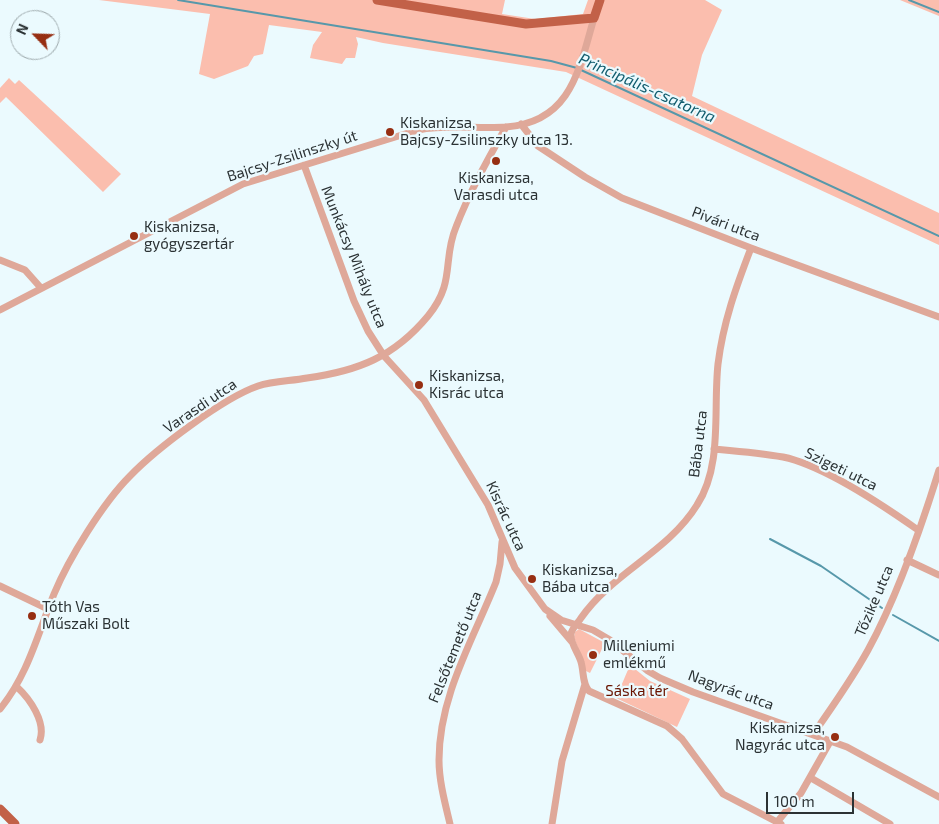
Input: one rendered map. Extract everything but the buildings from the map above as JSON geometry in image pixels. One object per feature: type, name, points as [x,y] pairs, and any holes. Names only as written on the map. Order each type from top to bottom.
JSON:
[{"type":"main road","points":[[377,0],[526,24],[594,18],[600,0]]},
{"type":"main road","points":[[0,809],[15,824]]},
{"type":"street","name":"Bajcsy-Zsilinszky út","points":[[0,310],[243,184],[424,129],[443,126],[506,127],[539,118],[554,109],[566,96],[576,77],[594,18]]},
{"type":"street","name":"Pivári utca","points":[[521,124],[530,139],[538,146],[598,186],[648,208],[751,248],[939,317]]},
{"type":"street","name":"Varasdi utca","points":[[0,708],[17,687],[65,572],[112,497],[130,475],[208,414],[253,388],[335,373],[384,356],[419,326],[440,297],[448,275],[456,226],[506,127]]},
{"type":"street","name":"Munkácsy Mihály utca","points":[[304,165],[354,301],[368,331],[384,356]]},
{"type":"street","name":"Bába utca","points":[[576,624],[599,594],[689,518],[706,490],[714,449],[718,367],[725,322],[751,248]]},
{"type":"street","points":[[0,260],[24,270],[41,288]]},
{"type":"street","name":"Kisrác utca","points":[[384,356],[424,400],[488,505],[515,568],[545,609],[560,620],[576,624]]},
{"type":"street","name":"Szigeti utca","points":[[714,449],[782,457],[802,463],[876,502],[918,530]]},
{"type":"street","name":"Tőzike utca","points":[[814,733],[869,649],[907,560],[939,470]]},
{"type":"street","name":"Felsőtemető utca","points":[[450,824],[439,762],[442,716],[449,694],[496,582],[502,540]]},
{"type":"street","points":[[907,560],[939,575]]},
{"type":"street","points":[[0,586],[48,610]]},
{"type":"street","points":[[545,609],[572,643],[579,657],[585,684],[593,694],[667,726],[682,739],[723,794],[780,823],[811,778],[832,740]]},
{"type":"street","points":[[572,643],[571,633],[576,624]]},
{"type":"street","name":"Nagyrác utca","points":[[576,624],[610,640],[648,671],[660,678],[693,692],[832,740],[864,755],[939,797]]},
{"type":"street","points":[[552,824],[562,760],[585,684]]},
{"type":"street","points":[[17,687],[32,705],[42,731],[40,740]]},
{"type":"street","points":[[811,778],[890,824]]},
{"type":"green space","points":[[99,0],[505,0],[502,14],[535,19],[583,14],[588,0],[705,0],[722,10],[702,55],[692,96],[939,213],[939,245],[566,72],[356,37],[358,44],[355,58],[346,58],[342,64],[310,58],[313,45],[322,32],[269,25],[263,54],[254,56],[248,66],[214,79],[199,74],[210,14]]},
{"type":"green space","points":[[900,0],[939,0],[939,16]]},
{"type":"green space","points":[[9,78],[15,84],[19,80],[121,174],[103,192],[6,97],[0,103],[0,88]]},
{"type":"green space","name":"Sáska tér","points":[[579,629],[605,643],[590,673],[586,671],[574,637],[575,632]]},
{"type":"green space","name":"Sáska tér","points":[[630,665],[650,681],[690,699],[677,727],[616,698]]},
{"type":"waterway","name":"Principális-csatorna","points":[[178,0],[551,61],[577,68]]},
{"type":"waterway","points":[[909,0],[939,12]]},
{"type":"waterway","name":"Principális-csatorna","points":[[581,70],[939,236]]},
{"type":"waterway","points":[[770,539],[821,566],[882,608]]},
{"type":"waterway","points":[[893,615],[939,641]]},
{"type":"place","name":"Kiskanizsa, Bajcsy-Zsilinszky utca 13.","points":[[390,132]]},
{"type":"place","name":"Kiskanizsa, Varasdi utca","points":[[496,161]]},
{"type":"place","name":"Kiskanizsa, gyógyszertár","points":[[134,236]]},
{"type":"place","name":"Kiskanizsa, Kisrác utca","points":[[419,385]]},
{"type":"place","name":"Kiskanizsa, Bába utca","points":[[532,579]]},
{"type":"place","name":"Tóth Vas Műszaki Bolt","points":[[32,616]]},
{"type":"place","name":"Milleniumi emlékmű","points":[[593,655]]},
{"type":"place","name":"Kiskanizsa, Nagyrác utca","points":[[835,737]]}]
